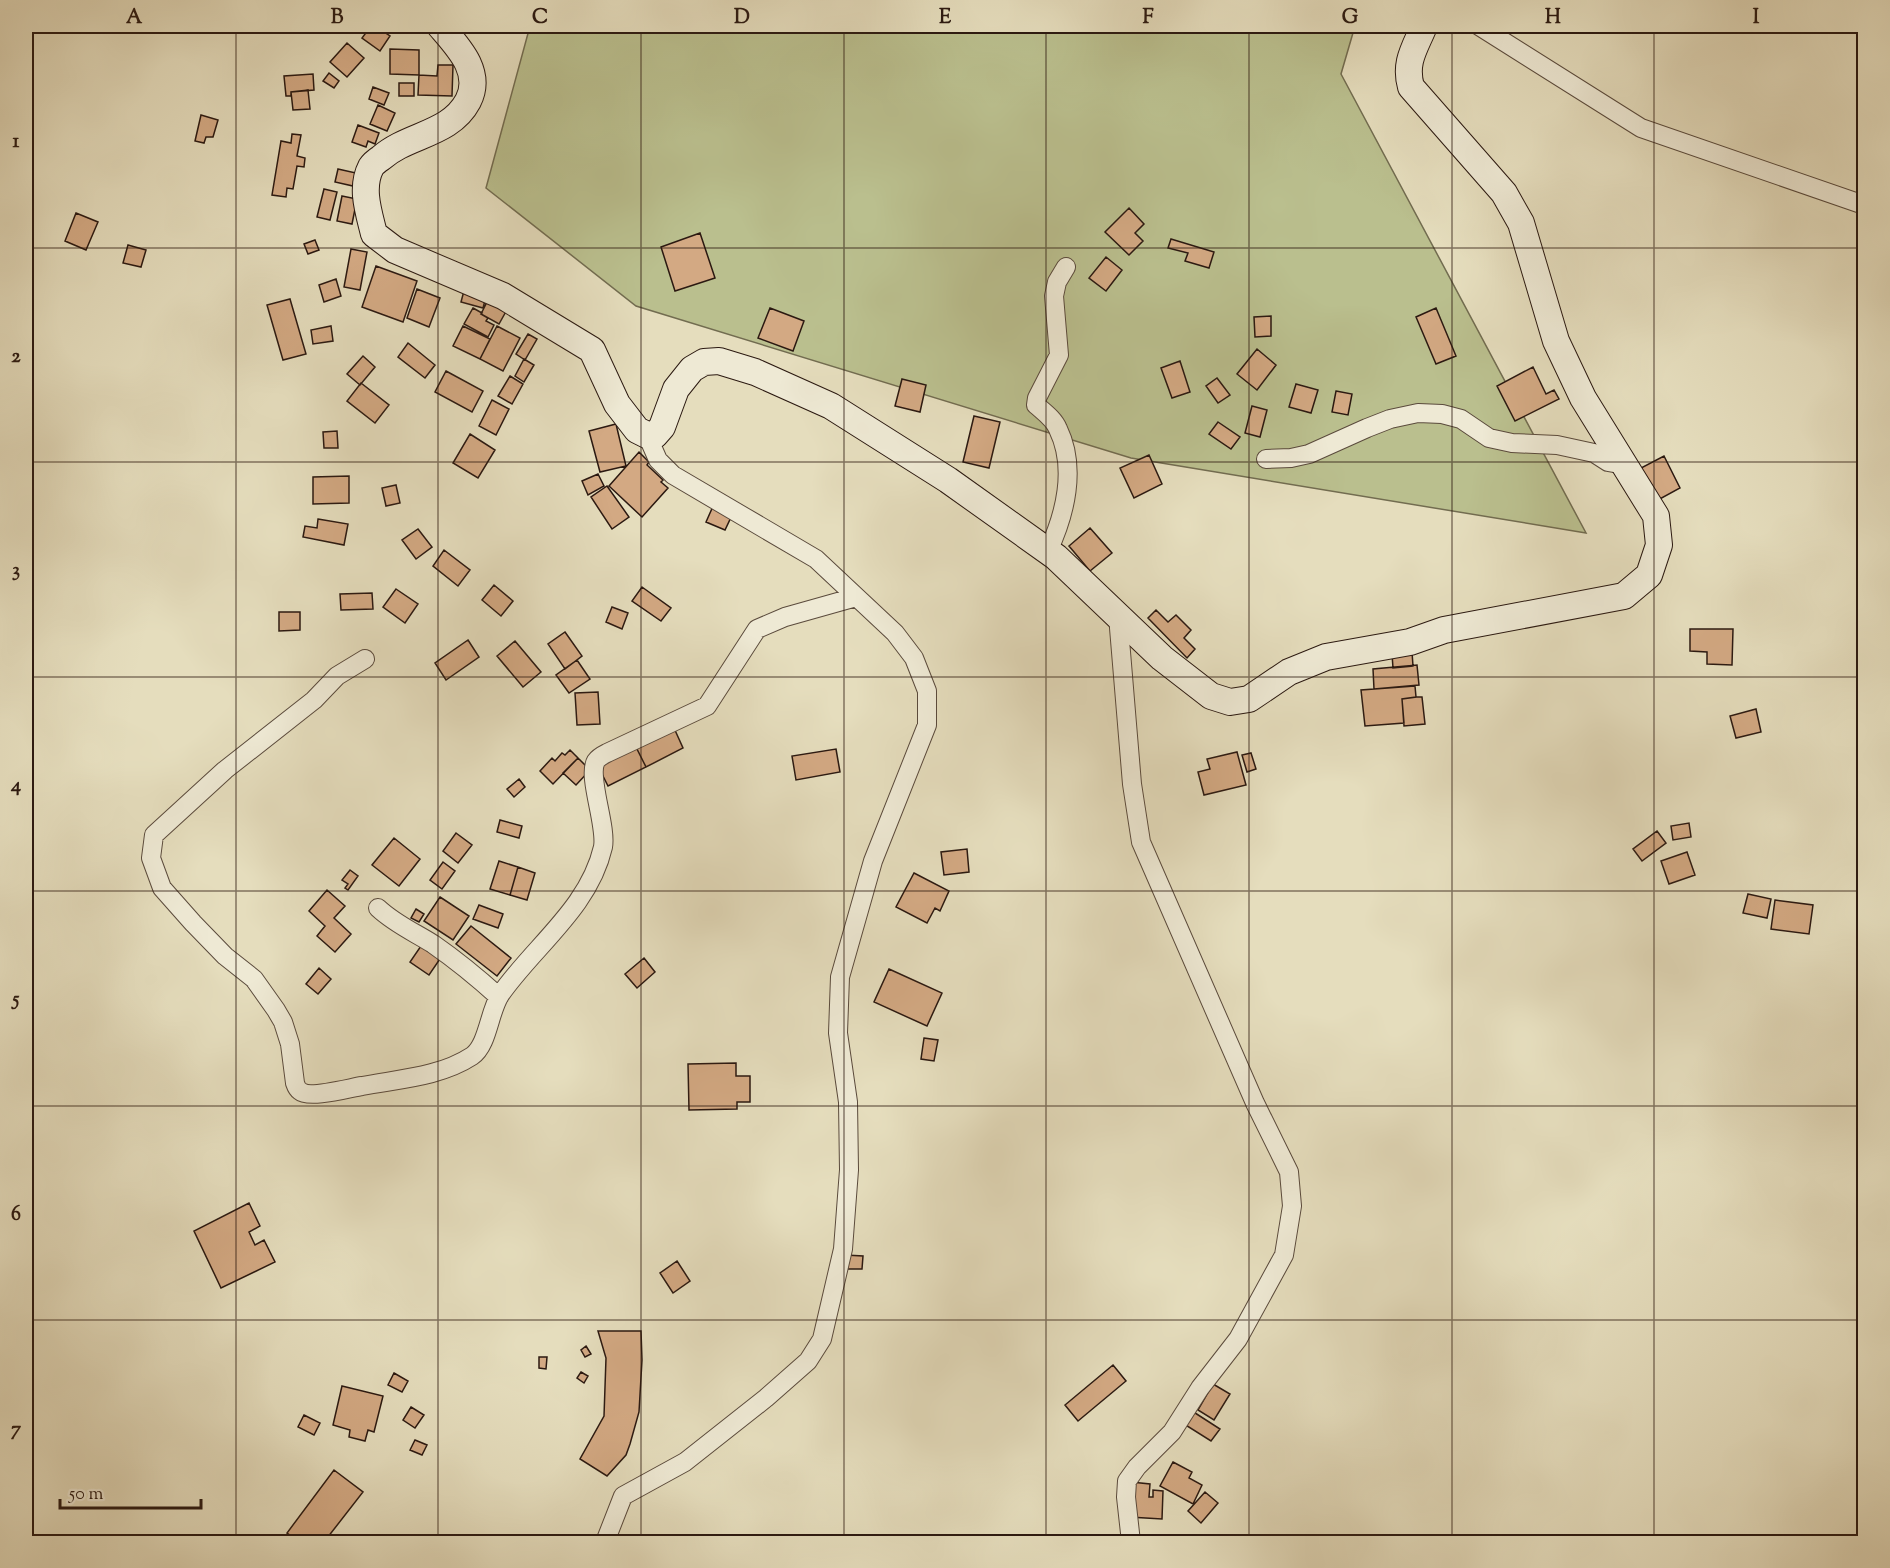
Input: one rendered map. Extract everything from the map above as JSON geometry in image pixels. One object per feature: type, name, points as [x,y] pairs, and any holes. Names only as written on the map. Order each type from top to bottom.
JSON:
[{"type":"street","points":[[440,26],[464,54],[473,77],[472,93],[464,109],[450,123],[387,153],[372,166],[365,192],[374,234],[395,250],[503,296],[592,350],[616,404],[637,430],[646,435],[655,435],[662,427],[676,389],[692,369],[704,362],[719,361],[755,372],[831,406],[948,480],[1048,551],[1170,665],[1211,696],[1230,702],[1249,699],[1289,672],[1326,657],[1410,642],[1444,630],[1624,596],[1649,574],[1659,545],[1656,516],[1583,398],[1556,341],[1521,224],[1504,193],[1411,87],[1407,73],[1408,61],[1424,26]]},
{"type":"street","points":[[1479,26],[1641,128],[1864,205]]},
{"type":"street","points":[[1048,551],[1057,533],[1068,478],[1058,429],[1036,405],[1037,398],[1059,355],[1054,296],[1057,282],[1066,267]]},
{"type":"street","points":[[1266,459],[1291,458],[1309,454],[1390,419],[1418,413],[1442,414],[1461,419],[1489,438],[1557,445],[1594,453],[1608,462],[1625,465]]},
{"type":"street","points":[[605,1542],[623,1496],[685,1462],[766,1398],[808,1360],[822,1339],[843,1250],[849,1170],[848,1102],[838,1033],[840,977],[873,861],[927,725],[927,691],[914,658],[895,633],[816,559],[673,475],[658,460],[646,435]]},
{"type":"street","points":[[365,659],[337,676],[314,700],[225,770],[154,835],[151,858],[162,888],[225,956],[254,978],[276,1010],[287,1033],[295,1083],[301,1092],[306,1094],[330,1092],[423,1075],[457,1064],[479,1050],[499,997],[560,924],[587,889],[592,878],[604,843],[593,773],[597,760],[607,753],[707,706],[756,629],[785,617],[856,597]]},
{"type":"street","points":[[1118,616],[1132,784],[1141,842],[1255,1103],[1289,1172],[1292,1206],[1284,1255],[1238,1339],[1200,1388],[1172,1432],[1137,1467],[1127,1481],[1126,1497],[1131,1542]]},
{"type":"street","points":[[378,908],[393,922],[431,943],[458,962],[499,997]]},
{"type":"green space","points":[[530,26],[1355,26],[1341,74],[1586,533],[1131,458],[636,306],[486,188]]},
{"type":"building","points":[[371,26],[375,26],[390,36],[380,51],[362,38]]},
{"type":"building","points":[[347,43],[364,58],[347,77],[330,62]]},
{"type":"building","points":[[390,49],[419,50],[419,75],[390,74]]},
{"type":"building","points":[[438,65],[453,65],[452,96],[418,95],[419,75],[437,76]]},
{"type":"building","points":[[329,73],[339,81],[334,88],[323,81]]},
{"type":"building","points":[[313,74],[314,90],[291,92],[291,96],[286,96],[284,76]]},
{"type":"building","points":[[399,83],[414,83],[414,96],[399,96]]},
{"type":"building","points":[[373,87],[389,93],[384,105],[369,99]]},
{"type":"building","points":[[308,90],[310,109],[293,110],[291,92]]},
{"type":"building","points":[[378,105],[395,113],[387,131],[370,124]]},
{"type":"building","points":[[201,115],[218,120],[213,137],[206,137],[204,143],[195,141]]},
{"type":"building","points":[[358,125],[379,133],[375,144],[368,141],[366,147],[352,142]]},
{"type":"building","points":[[292,134],[301,135],[297,156],[305,158],[304,167],[297,166],[293,189],[287,188],[286,197],[272,195],[281,141],[291,143]]},
{"type":"building","points":[[338,169],[356,173],[353,186],[335,182]]},
{"type":"building","points":[[324,189],[337,192],[330,220],[317,217]]},
{"type":"building","points":[[342,196],[357,199],[352,224],[337,221]]},
{"type":"building","points":[[1129,208],[1144,224],[1135,233],[1143,241],[1129,255],[1105,232]]},
{"type":"building","points":[[76,213],[98,222],[86,250],[65,241]]},
{"type":"building","points":[[700,233],[715,278],[675,291],[661,247]]},
{"type":"building","points":[[1171,239],[1214,252],[1209,268],[1185,261],[1188,253],[1168,248]]},
{"type":"building","points":[[315,240],[319,250],[308,254],[304,244]]},
{"type":"building","points":[[128,245],[146,250],[141,267],[123,263]]},
{"type":"building","points":[[351,249],[367,252],[360,290],[344,287]]},
{"type":"building","points":[[1106,257],[1122,270],[1106,291],[1089,278]]},
{"type":"building","points":[[376,266],[417,281],[403,322],[362,307]]},
{"type":"building","points":[[336,279],[341,296],[324,302],[319,285]]},
{"type":"building","points":[[465,287],[487,293],[483,308],[461,302]]},
{"type":"building","points":[[417,289],[440,298],[429,327],[407,318]]},
{"type":"building","points":[[490,296],[509,306],[499,324],[481,314]]},
{"type":"building","points":[[290,299],[306,354],[283,360],[267,305]]},
{"type":"building","points":[[473,308],[488,318],[486,321],[494,325],[488,337],[464,324]]},
{"type":"building","points":[[770,308],[804,321],[793,351],[758,338]]},
{"type":"building","points":[[1436,308],[1456,356],[1436,364],[1416,317]]},
{"type":"building","points":[[1271,316],[1271,336],[1255,337],[1254,317]]},
{"type":"building","points":[[331,326],[333,341],[313,344],[311,330]]},
{"type":"building","points":[[463,326],[490,339],[480,359],[453,346]]},
{"type":"building","points":[[497,326],[520,338],[503,371],[480,359]]},
{"type":"building","points":[[528,334],[537,339],[525,360],[516,354]]},
{"type":"building","points":[[408,343],[435,365],[425,378],[398,357]]},
{"type":"building","points":[[1257,349],[1276,365],[1257,390],[1237,374]]},
{"type":"building","points":[[363,356],[375,367],[360,385],[347,374]]},
{"type":"building","points":[[524,359],[534,365],[524,382],[515,376]]},
{"type":"building","points":[[1180,361],[1190,392],[1172,398],[1161,368]]},
{"type":"building","points":[[1533,367],[1546,394],[1554,390],[1559,399],[1515,421],[1497,386]]},
{"type":"building","points":[[446,371],[483,391],[472,412],[435,392]]},
{"type":"building","points":[[510,376],[523,384],[512,404],[498,396]]},
{"type":"building","points":[[1217,378],[1230,395],[1218,403],[1206,386]]},
{"type":"building","points":[[902,379],[926,385],[920,412],[895,406]]},
{"type":"building","points":[[361,383],[389,405],[375,423],[347,401]]},
{"type":"building","points":[[1296,384],[1318,390],[1311,413],[1289,407]]},
{"type":"building","points":[[1336,391],[1352,394],[1348,415],[1332,412]]},
{"type":"building","points":[[492,400],[509,409],[496,435],[479,426]]},
{"type":"building","points":[[1252,406],[1267,410],[1260,437],[1245,433]]},
{"type":"building","points":[[974,416],[1000,422],[989,468],[963,462]]},
{"type":"building","points":[[1218,422],[1240,437],[1231,449],[1209,434]]},
{"type":"building","points":[[616,424],[626,466],[600,472],[589,431]]},
{"type":"building","points":[[337,431],[338,448],[324,448],[323,432]]},
{"type":"building","points":[[470,434],[495,450],[478,478],[453,463]]},
{"type":"building","points":[[639,452],[649,462],[647,465],[668,488],[642,517],[609,486]]},
{"type":"building","points":[[1149,455],[1162,484],[1134,498],[1120,468]]},
{"type":"building","points":[[1664,456],[1680,488],[1658,500],[1641,468]]},
{"type":"building","points":[[598,474],[604,486],[588,495],[582,481]]},
{"type":"building","points":[[349,476],[349,503],[313,504],[313,477]]},
{"type":"building","points":[[396,485],[400,503],[386,506],[382,488]]},
{"type":"building","points":[[607,486],[629,517],[612,529],[591,497]]},
{"type":"building","points":[[714,504],[733,513],[725,530],[706,522]]},
{"type":"building","points":[[318,519],[348,524],[344,545],[303,537],[305,526],[317,528]]},
{"type":"building","points":[[1090,528],[1112,553],[1090,571],[1069,546]]},
{"type":"building","points":[[418,529],[432,547],[416,559],[402,540]]},
{"type":"building","points":[[444,550],[470,570],[458,586],[433,566]]},
{"type":"building","points":[[494,585],[513,601],[501,616],[482,600]]},
{"type":"building","points":[[642,587],[671,608],[661,621],[632,601]]},
{"type":"building","points":[[396,589],[418,604],[405,623],[383,607]]},
{"type":"building","points":[[372,593],[373,609],[341,610],[340,594]]},
{"type":"building","points":[[612,607],[628,613],[622,629],[606,622]]},
{"type":"building","points":[[1156,610],[1168,622],[1176,615],[1191,630],[1184,638],[1195,649],[1187,658],[1148,618]]},
{"type":"building","points":[[279,612],[300,612],[300,630],[279,631]]},
{"type":"building","points":[[1690,629],[1733,629],[1732,665],[1707,664],[1707,652],[1690,651]]},
{"type":"building","points":[[565,632],[582,656],[565,669],[548,644]]},
{"type":"building","points":[[468,640],[479,657],[446,680],[435,663]]},
{"type":"building","points":[[515,641],[541,672],[523,687],[497,656]]},
{"type":"building","points":[[1412,652],[1413,666],[1393,668],[1392,654]]},
{"type":"building","points":[[577,660],[590,679],[569,693],[556,675]]},
{"type":"building","points":[[1417,665],[1419,685],[1374,689],[1373,669]]},
{"type":"building","points":[[1415,686],[1416,697],[1402,699],[1404,723],[1365,726],[1361,690]]},
{"type":"building","points":[[598,692],[600,724],[577,725],[575,693]]},
{"type":"building","points":[[1422,697],[1425,724],[1404,726],[1402,699]]},
{"type":"building","points":[[1756,709],[1761,732],[1736,738],[1730,716]]},
{"type":"building","points":[[674,728],[683,748],[646,767],[636,747]]},
{"type":"building","points":[[636,747],[646,767],[608,786],[598,766]]},
{"type":"building","points":[[836,749],[840,772],[796,780],[792,756]]},
{"type":"building","points":[[570,750],[578,758],[553,784],[540,771],[552,758],[555,761],[562,753],[565,755]]},
{"type":"building","points":[[1237,752],[1246,785],[1204,795],[1198,772],[1210,769],[1207,759]]},
{"type":"building","points":[[1251,753],[1256,769],[1247,772],[1242,755]]},
{"type":"building","points":[[578,758],[590,770],[576,785],[563,773]]},
{"type":"building","points":[[519,779],[525,787],[514,797],[507,789]]},
{"type":"building","points":[[500,820],[522,826],[519,838],[497,832]]},
{"type":"building","points":[[1689,823],[1691,837],[1673,840],[1671,826]]},
{"type":"building","points":[[1657,831],[1666,843],[1642,861],[1633,849]]},
{"type":"building","points":[[456,833],[472,845],[458,863],[443,851]]},
{"type":"building","points":[[394,838],[420,859],[399,886],[372,865]]},
{"type":"building","points":[[967,849],[969,872],[944,875],[941,852]]},
{"type":"building","points":[[1687,852],[1695,875],[1669,884],[1661,861]]},
{"type":"building","points":[[499,861],[518,867],[510,895],[490,889]]},
{"type":"building","points":[[443,862],[455,871],[442,889],[430,880]]},
{"type":"building","points":[[518,867],[535,873],[527,900],[510,895]]},
{"type":"building","points":[[350,870],[358,876],[348,890],[345,888],[348,884],[342,880]]},
{"type":"building","points":[[914,873],[949,891],[940,911],[935,908],[927,923],[896,907]]},
{"type":"building","points":[[327,890],[345,906],[334,918],[351,934],[335,952],[317,936],[325,926],[309,911]]},
{"type":"building","points":[[1748,894],[1771,899],[1767,918],[1743,913]]},
{"type":"building","points":[[440,897],[469,916],[453,940],[424,921]]},
{"type":"building","points":[[1775,900],[1813,905],[1809,934],[1771,929]]},
{"type":"building","points":[[479,905],[503,914],[498,928],[473,919]]},
{"type":"building","points":[[416,909],[424,914],[419,922],[411,918]]},
{"type":"building","points":[[471,926],[511,958],[497,976],[456,944]]},
{"type":"building","points":[[423,943],[442,956],[429,975],[410,962]]},
{"type":"building","points":[[644,958],[655,972],[637,988],[625,974]]},
{"type":"building","points":[[319,968],[331,979],[318,994],[306,984]]},
{"type":"building","points":[[889,969],[942,993],[927,1026],[874,1002]]},
{"type":"building","points":[[924,1038],[938,1040],[934,1061],[921,1059]]},
{"type":"building","points":[[736,1063],[736,1076],[750,1076],[750,1102],[737,1102],[737,1109],[689,1110],[688,1064]]},
{"type":"building","points":[[249,1203],[260,1226],[249,1232],[255,1245],[264,1240],[275,1262],[221,1288],[194,1231]]},
{"type":"building","points":[[845,1255],[863,1256],[862,1269],[844,1269]]},
{"type":"building","points":[[677,1261],[690,1281],[673,1293],[660,1273]]},
{"type":"building","points":[[598,1331],[641,1331],[639,1412],[626,1455],[607,1476],[580,1459],[604,1416],[606,1358]]},
{"type":"building","points":[[586,1346],[591,1354],[585,1357],[581,1350]]},
{"type":"building","points":[[539,1357],[547,1357],[546,1369],[539,1368]]},
{"type":"building","points":[[1113,1365],[1126,1381],[1078,1421],[1065,1405]]},
{"type":"building","points":[[581,1372],[588,1376],[584,1383],[577,1378]]},
{"type":"building","points":[[394,1373],[408,1381],[402,1392],[388,1385]]},
{"type":"building","points":[[1213,1384],[1230,1394],[1214,1420],[1198,1410]]},
{"type":"building","points":[[342,1386],[383,1396],[374,1432],[368,1430],[365,1441],[349,1437],[350,1430],[333,1425]]},
{"type":"building","points":[[411,1407],[424,1415],[415,1428],[403,1420]]},
{"type":"building","points":[[1192,1411],[1220,1429],[1211,1441],[1184,1424]]},
{"type":"building","points":[[304,1415],[320,1423],[314,1435],[298,1427]]},
{"type":"building","points":[[415,1440],[427,1445],[422,1455],[410,1450]]},
{"type":"building","points":[[1173,1462],[1192,1472],[1189,1478],[1202,1485],[1193,1504],[1160,1486]]},
{"type":"building","points":[[334,1470],[363,1492],[324,1542],[300,1542],[287,1533]]},
{"type":"building","points":[[1131,1482],[1150,1484],[1149,1497],[1153,1497],[1153,1490],[1163,1491],[1162,1519],[1129,1517]]},
{"type":"building","points":[[1205,1492],[1218,1503],[1201,1523],[1188,1511]]},
{"type":"building","points":[[1144,1535],[1167,1536],[1167,1542],[1143,1542]]}]
